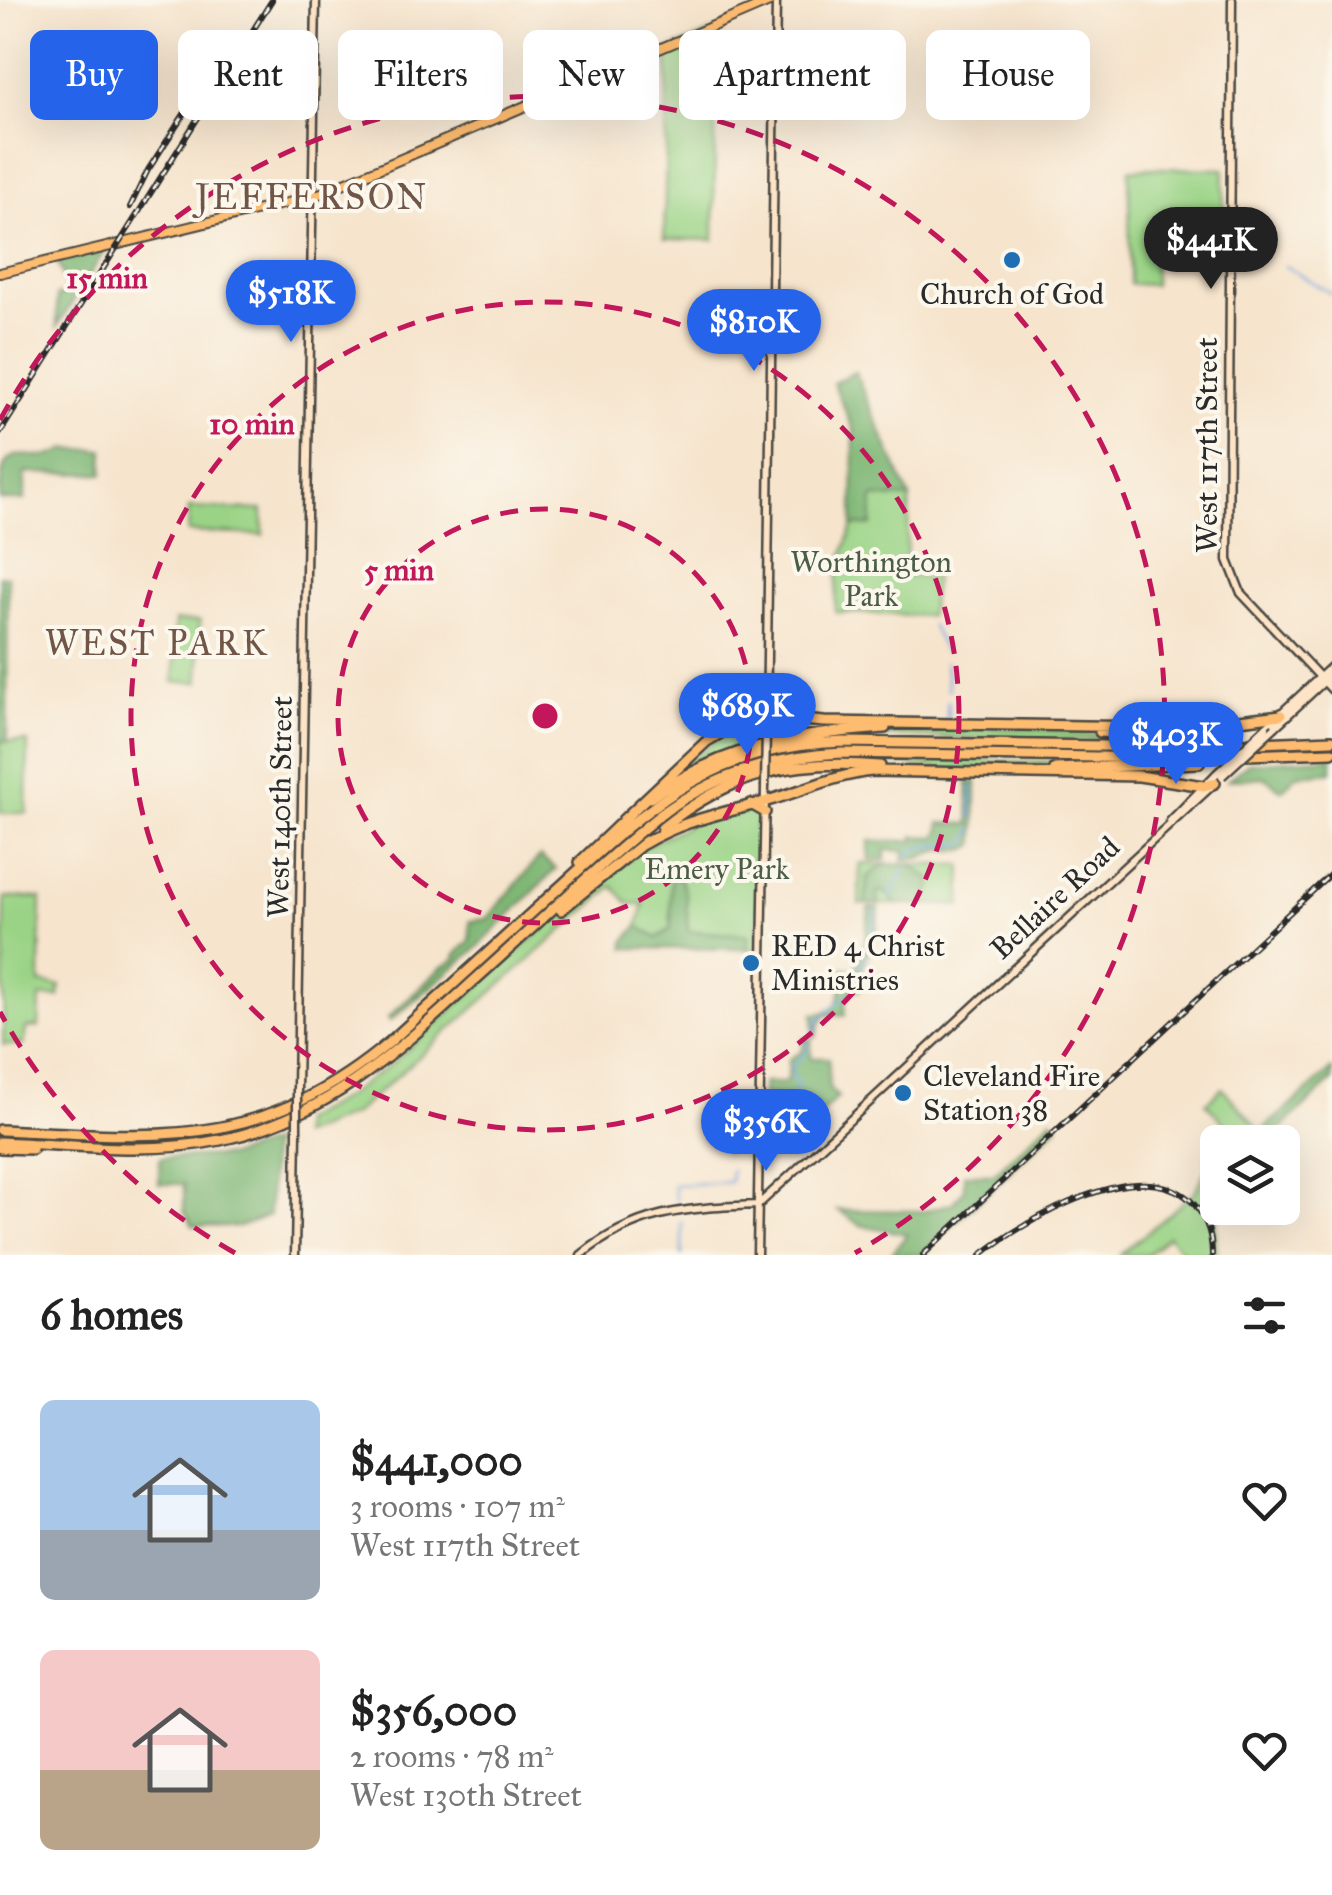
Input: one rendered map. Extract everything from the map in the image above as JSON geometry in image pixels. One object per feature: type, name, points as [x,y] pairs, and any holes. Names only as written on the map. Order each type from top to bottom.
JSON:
[{"type":"highway","points":[[505,938],[707,741],[736,724],[766,716],[807,721],[1173,727],[1280,714]]},
{"type":"highway","points":[[1260,718],[1270,727]]},
{"type":"highway","points":[[623,820],[681,777],[748,747],[797,736],[928,724]]},
{"type":"highway","points":[[1033,726],[1199,740],[1306,742]]},
{"type":"highway","points":[[0,1128],[157,1136],[236,1125],[269,1115],[323,1090],[391,1041],[660,800],[716,768],[773,749],[844,742],[1167,746],[1332,740]]},
{"type":"highway","points":[[0,1145],[172,1146],[222,1140],[261,1130],[317,1106],[379,1066],[668,808],[716,781],[774,761],[853,753],[1158,758],[1332,752]]},
{"type":"highway","points":[[1002,772],[1218,762],[1302,753]]},
{"type":"highway","points":[[500,958],[702,798],[746,778],[782,768],[838,763],[962,772]]},
{"type":"highway","points":[[643,844],[695,818],[752,804],[765,807],[851,774],[879,770],[1156,777],[1191,785],[1211,782]]},
{"type":"main road","name":"West 140th Street","points":[[295,1255],[316,0]]},
{"type":"main road","points":[[0,273],[312,197],[775,0],[757,1255]]},
{"type":"main road","name":"West 117th Street","points":[[1232,0],[1228,560],[1241,593],[1332,690]]},
{"type":"main road","name":"Bellaire Road","points":[[758,1205],[1332,666]]},
{"type":"main road","name":"Bellaire Road","points":[[1270,727],[1280,714],[1332,674]]},
{"type":"main road","name":"Bellaire Road","points":[[1169,822],[1211,782]]},
{"type":"main road","points":[[581,1255],[613,1231],[652,1216],[694,1208],[758,1205]]},
{"type":"green space","points":[[679,46],[679,120],[715,120],[714,240],[664,239],[668,50]]},
{"type":"green space","points":[[1224,169],[1223,250],[1185,249],[1154,263],[1154,285],[1130,284],[1129,170]]},
{"type":"green space","points":[[105,250],[57,327],[57,295],[66,294],[57,261]]},
{"type":"green space","points":[[855,372],[910,498],[873,497],[871,525],[853,526],[854,430],[833,383]]},
{"type":"green space","points":[[66,449],[104,450],[103,474],[25,473],[25,500],[0,500],[1,478],[12,457],[53,455]]},
{"type":"green space","name":"Worthington Park","points":[[873,497],[910,498],[905,576],[935,578],[929,616],[835,612],[838,568],[853,526],[871,525]]},
{"type":"green space","points":[[189,508],[263,510],[263,535],[188,532]]},
{"type":"green space","points":[[0,576],[8,576],[7,741],[0,741]]},
{"type":"green space","points":[[175,621],[200,621],[199,682],[174,682]]},
{"type":"green space","points":[[759,719],[758,741],[703,761],[653,792],[724,732]]},
{"type":"green space","points":[[935,727],[1037,729],[1167,741],[842,736]]},
{"type":"green space","points":[[0,741],[28,742],[27,813],[0,813]]},
{"type":"green space","points":[[1332,757],[1332,772],[1297,775],[1282,790],[1264,777],[1228,780],[1248,763]]},
{"type":"green space","points":[[837,758],[1117,763],[1007,770],[942,769]]},
{"type":"green space","points":[[968,782],[976,782],[975,845],[910,860],[903,860],[906,851],[886,850],[885,860],[869,860],[869,841],[914,841],[914,836],[936,837],[940,823],[970,824]]},
{"type":"green space","name":"Emery Park","points":[[750,807],[757,811],[758,950],[748,949],[747,935],[688,931],[686,895],[671,881],[671,929],[657,938],[638,926],[644,904],[629,904],[613,886],[354,1114],[300,1136],[301,1121],[345,1097],[391,1064],[554,919],[641,849],[694,822]]},
{"type":"green space","points":[[540,856],[556,869],[477,948],[390,1021],[388,1018],[441,968],[456,959],[455,955],[470,941],[470,921],[487,919]]},
{"type":"green space","points":[[860,864],[962,865],[961,905],[859,904]]},
{"type":"green space","points":[[885,864],[916,865],[931,879],[925,904],[896,904],[882,890],[877,892],[879,904],[865,904],[867,877]]},
{"type":"green space","points":[[679,876],[686,895],[688,931],[748,935],[748,949],[625,948],[625,942],[638,926],[657,938],[671,929],[671,880]]},
{"type":"green space","points":[[5,897],[41,898],[40,983],[60,986],[59,997],[40,997],[39,1027],[26,1028],[24,1045],[3,1045]]},
{"type":"green space","points":[[869,908],[879,908],[876,934],[861,972],[860,990],[852,991],[846,1001],[845,1015],[826,1015],[813,1037],[814,1014],[830,1010],[839,1000],[843,969],[855,969],[864,951]]},
{"type":"green space","points":[[803,1039],[811,1039],[811,1058],[829,1058],[829,1088],[838,1097],[803,1131],[786,1131],[786,1135],[765,1139],[765,1135],[779,1128],[785,1112],[777,1097],[763,1097],[763,1083],[783,1083],[788,1078],[789,1059],[803,1051]]},
{"type":"green space","points":[[1332,1069],[1332,1081],[1284,1125],[1268,1125]]},
{"type":"green space","points":[[1222,1088],[1255,1125],[1225,1125],[1206,1103]]},
{"type":"green space","points":[[1052,1119],[1058,1126],[921,1255],[891,1255],[907,1234],[860,1225],[838,1210],[924,1211],[953,1203],[964,1190],[964,1174],[994,1174]]},
{"type":"green space","points":[[271,1143],[269,1215],[239,1227],[193,1226],[184,1211],[184,1184],[159,1184],[160,1158],[231,1156]]},
{"type":"green space","points":[[1200,1182],[1200,1225],[1216,1225],[1216,1255],[1186,1255],[1168,1236],[1147,1255],[1120,1255],[1194,1193]]},
{"type":"waterway","points":[[1285,266],[1332,294]]},
{"type":"waterway","points":[[931,625],[945,652]]},
{"type":"waterway","points":[[945,662],[948,690]]},
{"type":"waterway","points":[[947,718],[948,701]]},
{"type":"waterway","points":[[972,786],[972,818]]},
{"type":"waterway","points":[[907,857],[928,846],[968,842],[973,829]]},
{"type":"waterway","points":[[889,897],[905,871]]},
{"type":"waterway","points":[[870,944],[877,911]]},
{"type":"waterway","points":[[852,986],[866,956]]},
{"type":"waterway","points":[[814,1033],[818,1020],[846,996]]},
{"type":"waterway","points":[[771,1134],[782,1130],[786,1115],[797,1108],[792,1094],[799,1086],[792,1066],[805,1054],[809,1042]]},
{"type":"waterway","points":[[726,1153],[728,1141],[751,1139]]},
{"type":"waterway","points":[[676,1200],[673,1185],[730,1182],[731,1170]]},
{"type":"waterway","points":[[682,1222],[682,1255]]},
{"type":"railway","points":[[0,433],[272,0]]},
{"type":"railway","points":[[130,207],[180,120]]},
{"type":"railway","points":[[923,1255],[1332,873]]},
{"type":"railway","points":[[981,1255],[1053,1210],[1113,1188],[1142,1184],[1168,1187],[1190,1200],[1207,1225],[1212,1255]]},
{"type":"place","name":"Church of God","points":[[1012,260]]},
{"type":"place","name":"RED 4 Christ Ministries","points":[[751,963]]},
{"type":"place","name":"Cleveland Fire Station 38","points":[[903,1093]]},
{"type":"district","name":"JEFFERSON","points":[[312,197]]},
{"type":"district","name":"WEST PARK","points":[[157,643]]}]
